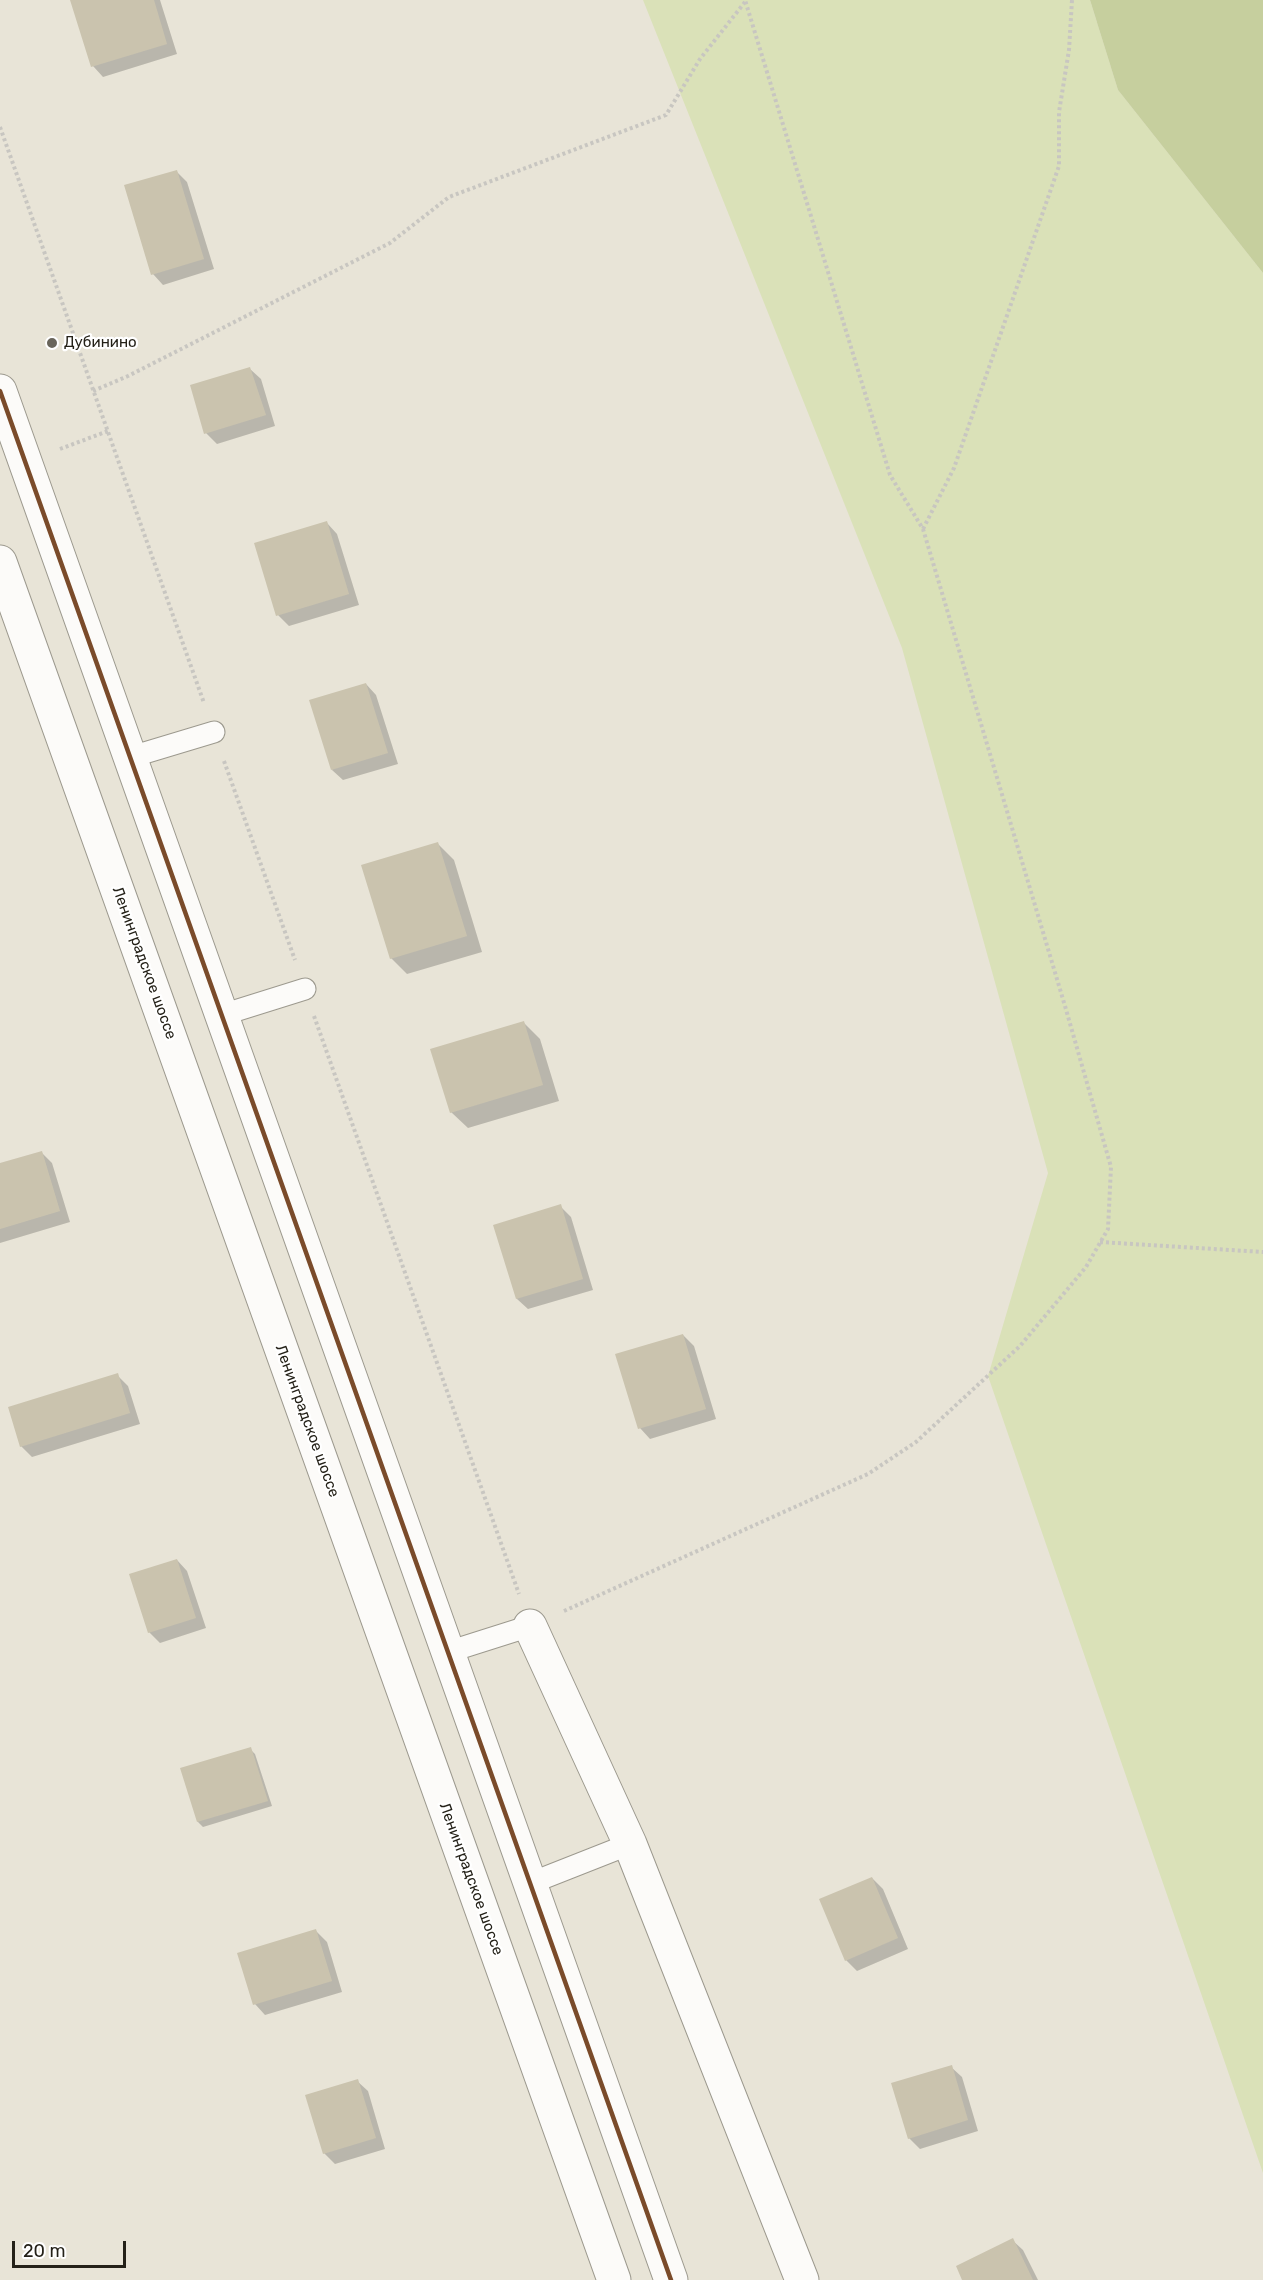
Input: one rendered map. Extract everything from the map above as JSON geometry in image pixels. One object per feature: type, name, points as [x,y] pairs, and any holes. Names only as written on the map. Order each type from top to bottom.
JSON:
[{"type":"main road","points":[[0,391],[671,2280]]},
{"type":"main road","name":"Ленинградское шоссе","points":[[0,562],[614,2280]]},
{"type":"main road","points":[[530,1626],[630,1844],[802,2280]]},
{"type":"lane","points":[[131,757],[214,732]]},
{"type":"lane","points":[[222,1015],[305,989]]},
{"type":"lane","points":[[448,1652],[530,1626]]},
{"type":"lane","points":[[531,1883],[630,1844]]},
{"type":"path","points":[[923,529],[954,468],[1059,166],[1059,112],[1069,50],[1072,0]]},
{"type":"path","points":[[0,127],[530,1626],[868,1474],[916,1442],[1020,1346],[1086,1267],[1108,1229],[1111,1167],[1065,1005],[923,529],[890,475],[745,1]]},
{"type":"path","points":[[93,391],[128,376],[390,243],[449,197],[666,116],[700,58],[745,1]]},
{"type":"path","points":[[1100,1242],[1263,1252]]},
{"type":"green space","points":[[643,0],[1090,0],[1118,90],[1263,273],[1263,2173],[988,1376],[1048,1173],[902,648]]},
{"type":"green space","points":[[1090,0],[1263,0],[1263,273],[1118,90]]},
{"type":"building","points":[[70,0],[154,0],[167,44],[91,67]]},
{"type":"building","points":[[177,170],[204,259],[151,275],[124,185]]},
{"type":"building","points":[[250,367],[266,415],[204,434],[190,385]]},
{"type":"building","points":[[327,521],[349,594],[276,616],[254,543]]},
{"type":"building","points":[[366,683],[388,753],[331,770],[309,700]]},
{"type":"building","points":[[438,842],[467,936],[390,959],[361,865]]},
{"type":"building","points":[[524,1021],[543,1085],[450,1113],[430,1049]]},
{"type":"building","points":[[42,1151],[60,1211],[0,1229],[0,1163]]},
{"type":"building","points":[[561,1204],[583,1279],[516,1299],[493,1225]]},
{"type":"building","points":[[683,1334],[706,1409],[638,1429],[615,1354]]},
{"type":"building","points":[[118,1373],[130,1413],[20,1447],[8,1407]]},
{"type":"building","points":[[177,1559],[196,1618],[148,1633],[129,1574]]},
{"type":"building","points":[[251,1747],[268,1801],[197,1822],[180,1768]]},
{"type":"building","points":[[872,1877],[898,1938],[845,1961],[819,1899]]},
{"type":"building","points":[[316,1929],[332,1981],[253,2005],[237,1953]]},
{"type":"building","points":[[952,2065],[968,2120],[908,2139],[891,2083]]},
{"type":"building","points":[[358,2079],[376,2138],[323,2154],[305,2095]]},
{"type":"building","points":[[1013,2238],[1033,2280],[962,2280],[956,2266]]},
{"type":"transit line","points":[[0,391],[671,2280]]},
{"type":"place","name":"Дубинино","points":[[52,343]]}]
